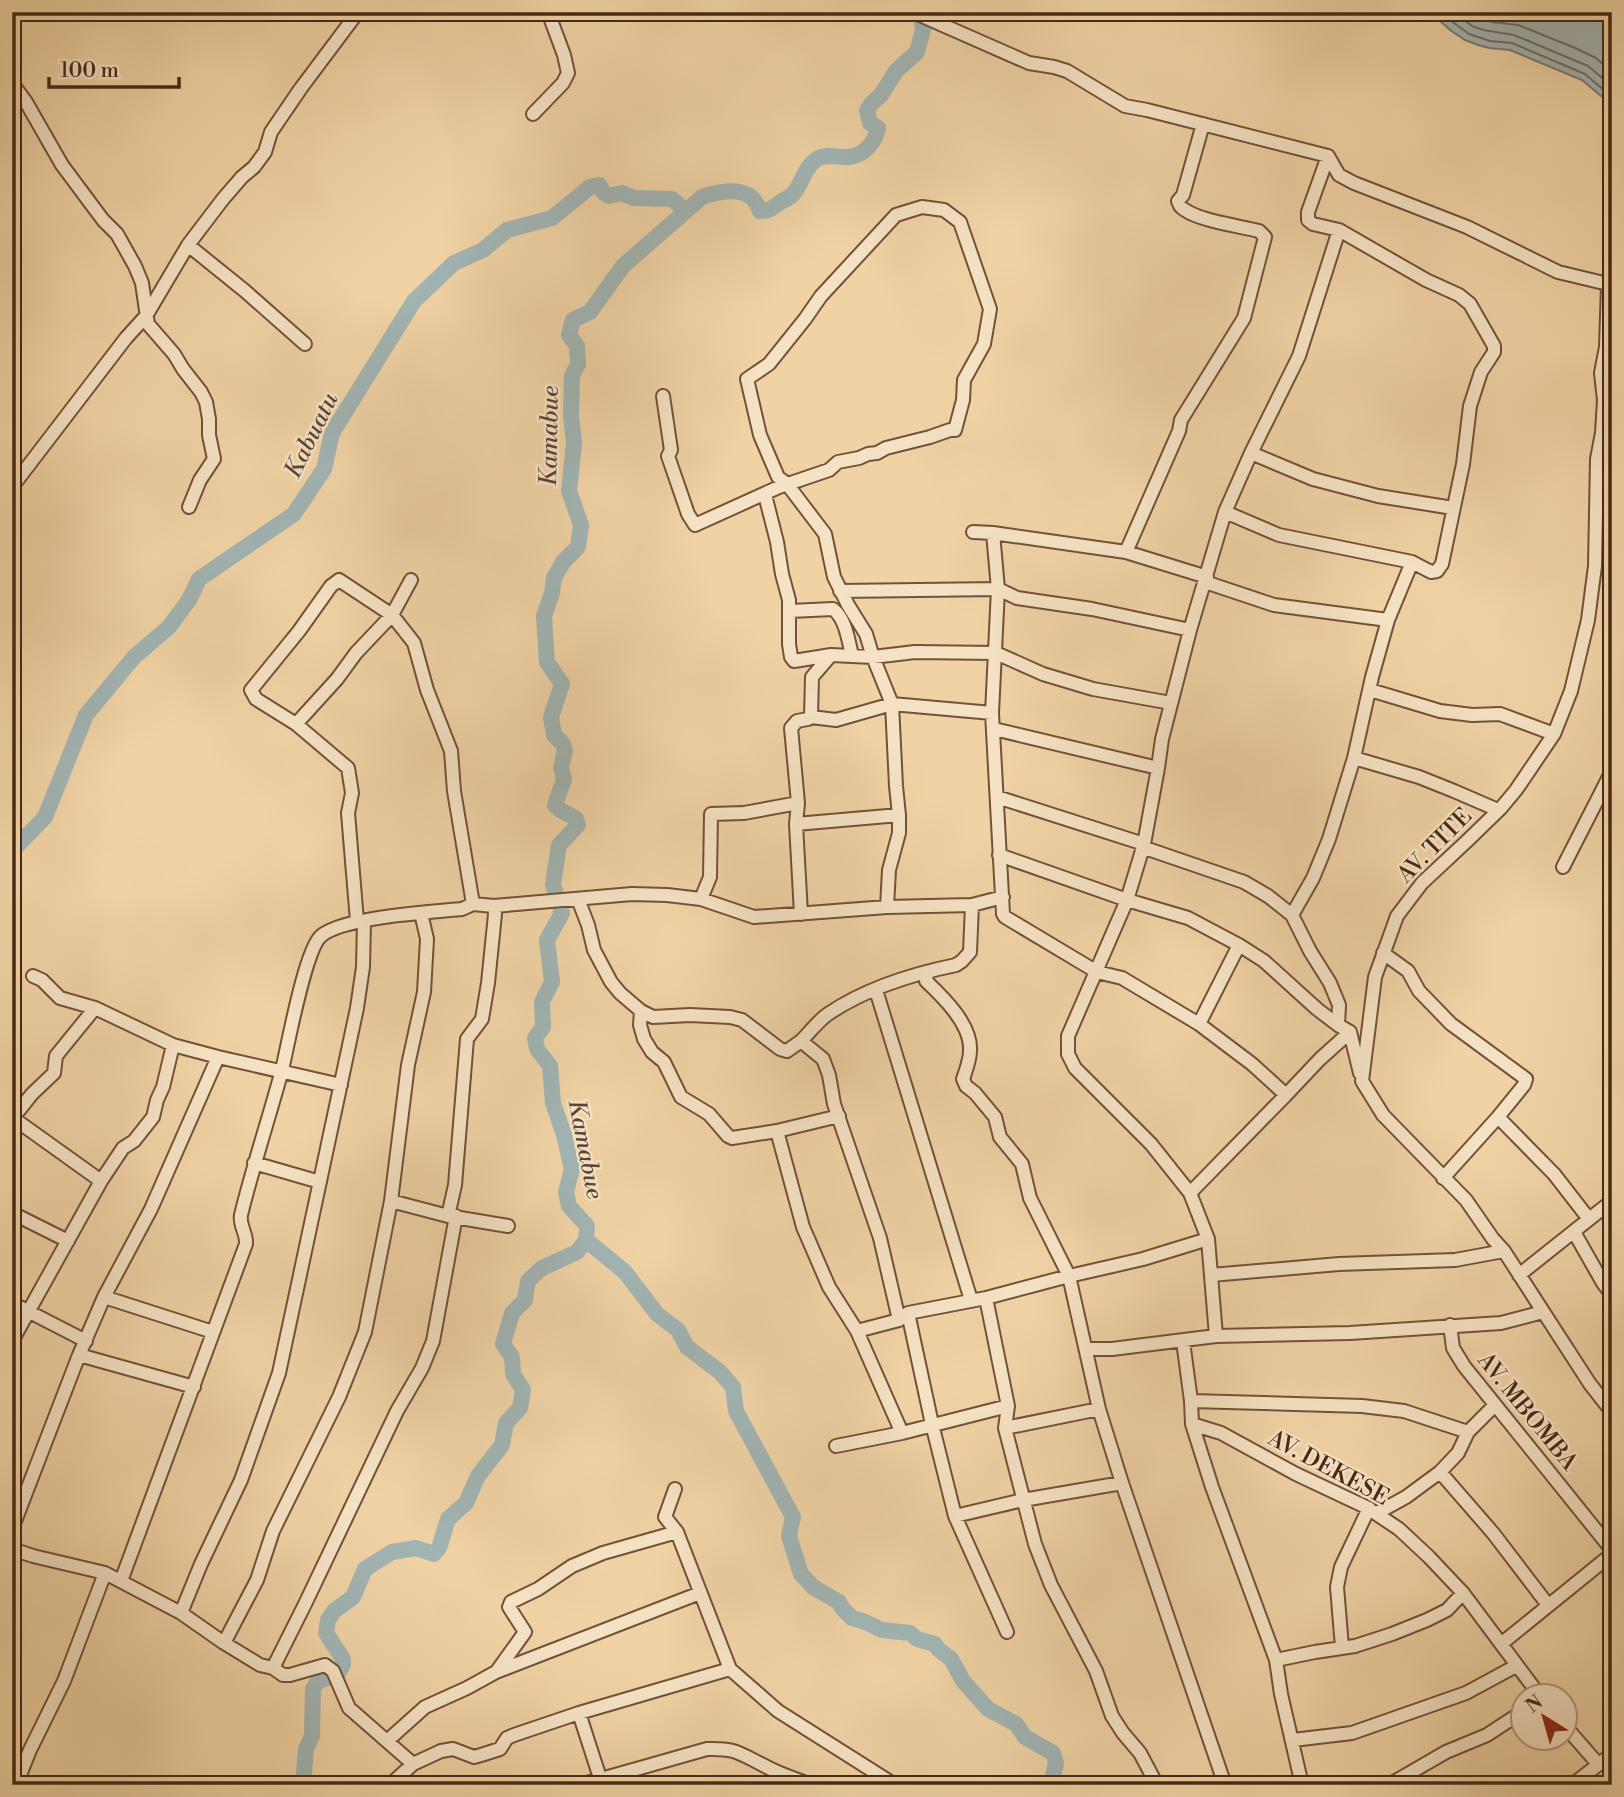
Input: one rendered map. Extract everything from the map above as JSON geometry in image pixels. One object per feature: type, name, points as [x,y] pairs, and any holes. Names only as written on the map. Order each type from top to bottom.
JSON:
[{"type":"street","points":[[12,487],[126,338],[146,316],[188,245],[223,199],[265,152],[271,132],[358,12]]},
{"type":"street","points":[[533,114],[563,83],[568,73],[548,12]]},
{"type":"street","points":[[918,15],[1030,63],[1067,71],[1125,106],[1328,156],[1339,175],[1354,183],[1467,227],[1558,272],[1610,283]]},
{"type":"street","points":[[12,83],[62,165],[103,220],[117,234],[142,283],[148,324],[174,354],[206,402],[215,460],[200,480],[189,507]]},
{"type":"street","points":[[1126,552],[1179,431],[1181,420],[1244,318],[1265,237],[1259,231],[1200,217],[1180,205],[1178,201],[1184,195],[1203,124]]},
{"type":"street","points":[[1225,512],[1279,535],[1412,562],[1431,572],[1441,567],[1463,464],[1470,406],[1481,372],[1494,352],[1494,346],[1470,304],[1458,295],[1426,280],[1339,230],[1313,224],[1308,220],[1308,212],[1328,156]]},
{"type":"street","points":[[663,396],[671,450],[668,456],[688,514],[695,525],[787,484],[829,470],[838,462],[955,430],[963,400],[964,380],[984,344],[990,309],[960,222],[944,210],[922,207],[896,215],[821,296],[769,364],[747,379],[760,435],[778,477],[787,484],[825,534],[834,577],[866,634],[892,704],[900,815],[899,833],[889,870],[887,906]]},
{"type":"street","points":[[1216,1336],[1208,1239],[1190,1193],[1151,1144],[1075,1068],[1068,1054],[1068,1036],[1127,900],[1143,846],[1171,703],[1225,512],[1299,356],[1339,230]]},
{"type":"street","points":[[188,245],[305,344]]},
{"type":"street","name":"AV. TITE","points":[[1362,1081],[1375,977],[1397,916],[1422,883],[1468,841],[1516,790],[1554,734],[1571,691],[1588,621],[1595,566],[1597,459],[1604,400],[1601,373],[1606,347],[1610,283]]},
{"type":"street","points":[[1251,453],[1312,479],[1378,496],[1453,508]]},
{"type":"street","points":[[765,495],[789,600],[789,643],[792,659],[852,655],[873,657],[915,652],[996,653],[1043,674],[1093,689],[1171,703]]},
{"type":"street","points":[[973,532],[1126,552],[1274,605],[1388,620]]},
{"type":"street","points":[[993,533],[998,589],[992,713],[1004,917],[1097,972],[1122,978],[1199,1024],[1252,1064],[1286,1095]]},
{"type":"street","points":[[1292,915],[1329,839],[1354,758],[1388,620],[1412,562]]},
{"type":"street","points":[[181,1613],[201,1564],[242,1480],[279,1373],[341,1085],[363,967],[348,813],[352,793],[348,768],[296,724],[256,699],[251,690],[339,580],[392,615],[414,643],[427,691],[451,751],[454,791],[473,904]]},
{"type":"street","points":[[296,724],[392,615],[411,580]]},
{"type":"street","points":[[840,591],[998,589],[1017,598],[1092,609],[1190,630]]},
{"type":"street","points":[[790,611],[833,610],[838,613],[852,655]]},
{"type":"street","points":[[811,717],[812,677],[831,656]]},
{"type":"street","points":[[1370,690],[1440,710],[1472,715],[1500,714],[1554,734]]},
{"type":"street","points":[[801,914],[791,728],[797,721],[811,717],[836,720],[892,704],[992,713]]},
{"type":"street","points":[[994,729],[1158,768]]},
{"type":"street","points":[[1354,758],[1419,777],[1498,810]]},
{"type":"street","points":[[1563,867],[1612,771]]},
{"type":"street","points":[[997,797],[1244,881],[1268,896],[1292,915],[1330,983],[1339,1005],[1338,1025]]},
{"type":"street","points":[[701,899],[710,877],[711,814],[744,813],[797,803]]},
{"type":"street","points":[[796,824],[900,815]]},
{"type":"street","points":[[999,855],[1127,900],[1188,918],[1264,961],[1317,1009],[1350,1032],[1362,1081],[1383,1115],[1466,1200],[1504,1251],[1590,1384],[1612,1412]]},
{"type":"street","points":[[121,1581],[246,1244],[240,1221],[254,1163],[281,1072],[309,961],[318,940],[328,932],[360,921],[462,909],[473,904],[494,905],[632,894],[701,899],[754,917],[887,906],[972,905],[1003,897]]},
{"type":"street","points":[[578,899],[594,950],[611,982],[641,1011],[653,1017],[690,1015],[742,1020],[775,1046],[787,1051],[826,1016],[852,1001],[926,972],[956,965],[967,957],[970,952],[972,905]]},
{"type":"street","points":[[272,1668],[429,1350],[439,1312],[456,1185],[467,1039],[482,1019],[488,983],[494,905]]},
{"type":"street","points":[[223,1643],[257,1580],[273,1531],[339,1396],[365,1332],[391,1201],[408,1065],[424,992],[427,939],[421,913]]},
{"type":"street","points":[[1199,1024],[1239,945]]},
{"type":"street","points":[[1384,953],[1408,971],[1419,991],[1451,1024],[1526,1079],[1498,1117],[1443,1178]]},
{"type":"street","points":[[926,972],[926,981],[951,1007],[968,1040],[971,1051],[964,1083],[995,1117],[1000,1137],[1022,1164],[1030,1198],[1069,1276],[1099,1409],[1225,1785]]},
{"type":"street","points":[[33,976],[42,980],[60,998],[96,1008],[173,1045],[341,1085]]},
{"type":"street","points":[[876,990],[971,1300]]},
{"type":"street","points":[[96,1008],[60,1051],[54,1073],[32,1094],[13,1118],[101,1181]]},
{"type":"street","points":[[641,1011],[640,1026],[644,1039],[652,1052],[664,1062],[681,1097],[709,1114],[728,1136],[732,1138],[777,1131],[839,1116]]},
{"type":"street","points":[[1190,1193],[1320,1059],[1350,1032]]},
{"type":"street","points":[[801,1041],[823,1059],[829,1075],[834,1104],[880,1238],[903,1317],[955,1516],[1007,1632]]},
{"type":"street","points":[[12,1340],[101,1181],[123,1148],[134,1141],[153,1117],[173,1045]]},
{"type":"street","points":[[12,1529],[104,1297],[151,1209],[218,1057]]},
{"type":"street","points":[[1498,1117],[1554,1174],[1589,1219]]},
{"type":"street","points":[[777,1131],[803,1227],[829,1287],[857,1331],[902,1433]]},
{"type":"street","points":[[254,1163],[320,1182]]},
{"type":"street","points":[[1519,1275],[1612,1200]]},
{"type":"street","points":[[391,1201],[508,1226]]},
{"type":"street","points":[[12,1213],[68,1241]]},
{"type":"street","points":[[1574,1232],[1612,1295]]},
{"type":"street","points":[[857,1331],[903,1317],[1143,1259],[1208,1239]]},
{"type":"street","points":[[1211,1275],[1339,1264],[1455,1260],[1504,1251]]},
{"type":"street","points":[[104,1297],[214,1332]]},
{"type":"street","points":[[986,1298],[1008,1406],[1005,1428],[1035,1544],[1051,1585],[1096,1671],[1112,1716],[1140,1753],[1157,1785]]},
{"type":"street","points":[[12,1303],[86,1340]]},
{"type":"street","points":[[1086,1349],[1112,1349],[1216,1336],[1350,1333],[1501,1323],[1543,1312]]},
{"type":"street","name":"AV. MBOMBA","points":[[1450,1325],[1453,1348],[1464,1366],[1612,1552]]},
{"type":"street","points":[[1183,1341],[1192,1424],[1212,1487],[1276,1660],[1302,1785]]},
{"type":"street","points":[[79,1355],[194,1387]]},
{"type":"street","points":[[1191,1401],[1362,1406],[1404,1411],[1468,1432]]},
{"type":"street","points":[[1342,1647],[1337,1587],[1341,1567],[1373,1511],[1406,1497],[1440,1472],[1458,1453],[1468,1432],[1495,1405]]},
{"type":"street","points":[[836,1447],[1008,1406]]},
{"type":"street","points":[[1005,1428],[1099,1409]]},
{"type":"street","name":"AV. DEKESE","points":[[1192,1424],[1221,1433],[1296,1474],[1373,1511],[1399,1529],[1463,1593],[1529,1682]]},
{"type":"street","points":[[1440,1472],[1493,1533],[1548,1605]]},
{"type":"street","points":[[955,1516],[1023,1500],[1122,1483]]},
{"type":"street","points":[[675,1489],[665,1517],[677,1532],[730,1669],[778,1711],[895,1785]]},
{"type":"street","points":[[496,1672],[525,1632],[509,1607],[511,1602],[572,1566],[603,1553],[677,1532]]},
{"type":"street","points":[[12,1549],[105,1573],[181,1613],[223,1643],[283,1675],[325,1665],[333,1671],[349,1708],[413,1764]]},
{"type":"street","points":[[1501,1644],[1612,1552]]},
{"type":"street","points":[[16,1785],[64,1681],[105,1573]]},
{"type":"street","points":[[387,1741],[425,1707],[496,1672],[700,1593]]},
{"type":"street","points":[[1276,1660],[1355,1646],[1380,1638],[1447,1610],[1463,1593]]},
{"type":"street","points":[[1293,1740],[1353,1733],[1466,1693],[1516,1666]]},
{"type":"street","points":[[390,1785],[413,1764],[441,1751],[453,1749],[474,1757],[495,1752],[507,1738],[579,1713],[730,1669]]},
{"type":"street","points":[[579,1713],[600,1778]]},
{"type":"street","points":[[1389,1785],[1446,1752],[1487,1735],[1508,1721]]},
{"type":"street","points":[[1578,1741],[1598,1764]]},
{"type":"street","points":[[580,1785],[707,1749],[724,1748],[742,1753],[765,1766],[811,1785]]},
{"type":"street","points":[[1572,1785],[1612,1754]]},
{"type":"water","points":[[1415,12],[1612,12],[1612,105],[1582,80],[1510,50],[1489,48],[1465,40],[1438,19]]},
{"type":"waterway","name":"Kamabue","points":[[303,1785],[306,1749],[312,1736],[313,1689],[318,1681],[337,1675],[343,1665],[343,1659],[326,1633],[328,1620],[334,1611],[353,1597],[365,1569],[392,1552],[416,1548],[434,1554],[439,1548],[448,1519],[466,1503],[478,1476],[502,1445],[506,1423],[520,1408],[523,1390],[513,1374],[512,1357],[503,1344],[512,1313],[525,1300],[528,1281],[542,1268],[577,1252],[586,1240],[587,1226],[569,1206],[566,1192],[572,1169],[553,1103],[550,1066],[537,1049],[535,1038],[543,1027],[542,1002],[552,982],[547,940],[562,913],[553,885],[559,845],[578,825],[576,819],[555,805],[564,779],[561,768],[565,751],[563,744],[554,735],[551,717],[562,684],[547,662],[544,616],[554,578],[563,562],[578,547],[581,525],[569,491],[574,443],[571,416],[572,376],[578,364],[577,346],[569,335],[573,320],[590,312],[623,266],[702,197],[720,192],[740,192],[752,198],[760,211],[769,210],[793,194],[809,166],[817,159],[824,156],[854,156],[868,147],[878,128],[870,123],[867,110],[881,95],[896,71],[917,52],[923,30],[922,12]]},
{"type":"waterway","name":"Kabuatu","points":[[12,851],[45,817],[86,715],[134,657],[169,627],[189,600],[199,579],[294,514],[324,469],[332,433],[414,301],[454,263],[483,250],[507,230],[552,218],[590,187],[599,185],[609,196],[622,193],[634,198],[672,199],[686,211]]},
{"type":"waterway","points":[[586,1240],[625,1272],[657,1314],[678,1330],[687,1347],[720,1372],[733,1387],[736,1411],[793,1517],[789,1536],[801,1574],[813,1587],[839,1602],[852,1618],[882,1630],[910,1633],[917,1639],[935,1644],[951,1659],[963,1681],[988,1709],[1016,1724],[1025,1737],[1053,1753],[1056,1763],[1051,1785]]}]
